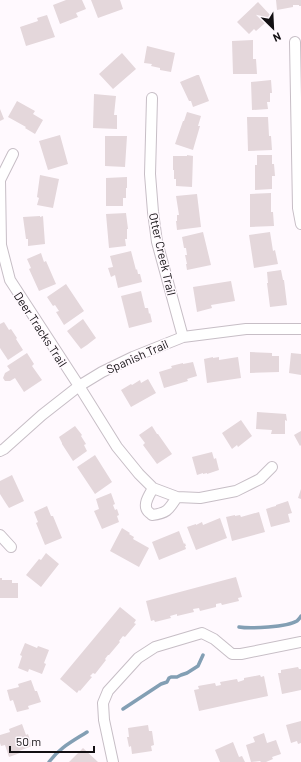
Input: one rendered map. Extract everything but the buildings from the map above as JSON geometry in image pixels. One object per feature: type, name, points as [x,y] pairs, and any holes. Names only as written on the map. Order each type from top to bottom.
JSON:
[{"type":"street","points":[[295,42],[298,208],[301,224]]},
{"type":"street","name":"Otter Creek Trail","points":[[152,98],[150,174],[153,212],[158,242],[183,337]]},
{"type":"street","name":"Deer Tracks Trail","points":[[13,154],[0,180],[2,245],[10,280],[79,386],[116,447],[153,488]]},
{"type":"street","name":"Spanish Trail","points":[[0,451],[79,386],[102,372],[133,357],[183,337],[246,329],[301,329]]},
{"type":"street","points":[[177,497],[168,510],[162,514],[152,515],[147,509],[146,503],[153,488],[177,497],[200,498],[236,491],[260,479],[272,467]]},
{"type":"street","points":[[0,535],[11,547]]},
{"type":"street","points":[[113,762],[104,720],[104,703],[108,691],[138,658],[155,647],[202,633],[214,639],[232,654],[241,654],[301,642]]},
{"type":"waterway","points":[[239,627],[260,628],[285,625],[297,621],[301,616]]},
{"type":"waterway","points":[[123,709],[161,684],[167,682],[169,678],[187,673],[198,666],[203,655]]},
{"type":"waterway","points":[[49,762],[62,749],[87,732]]}]
